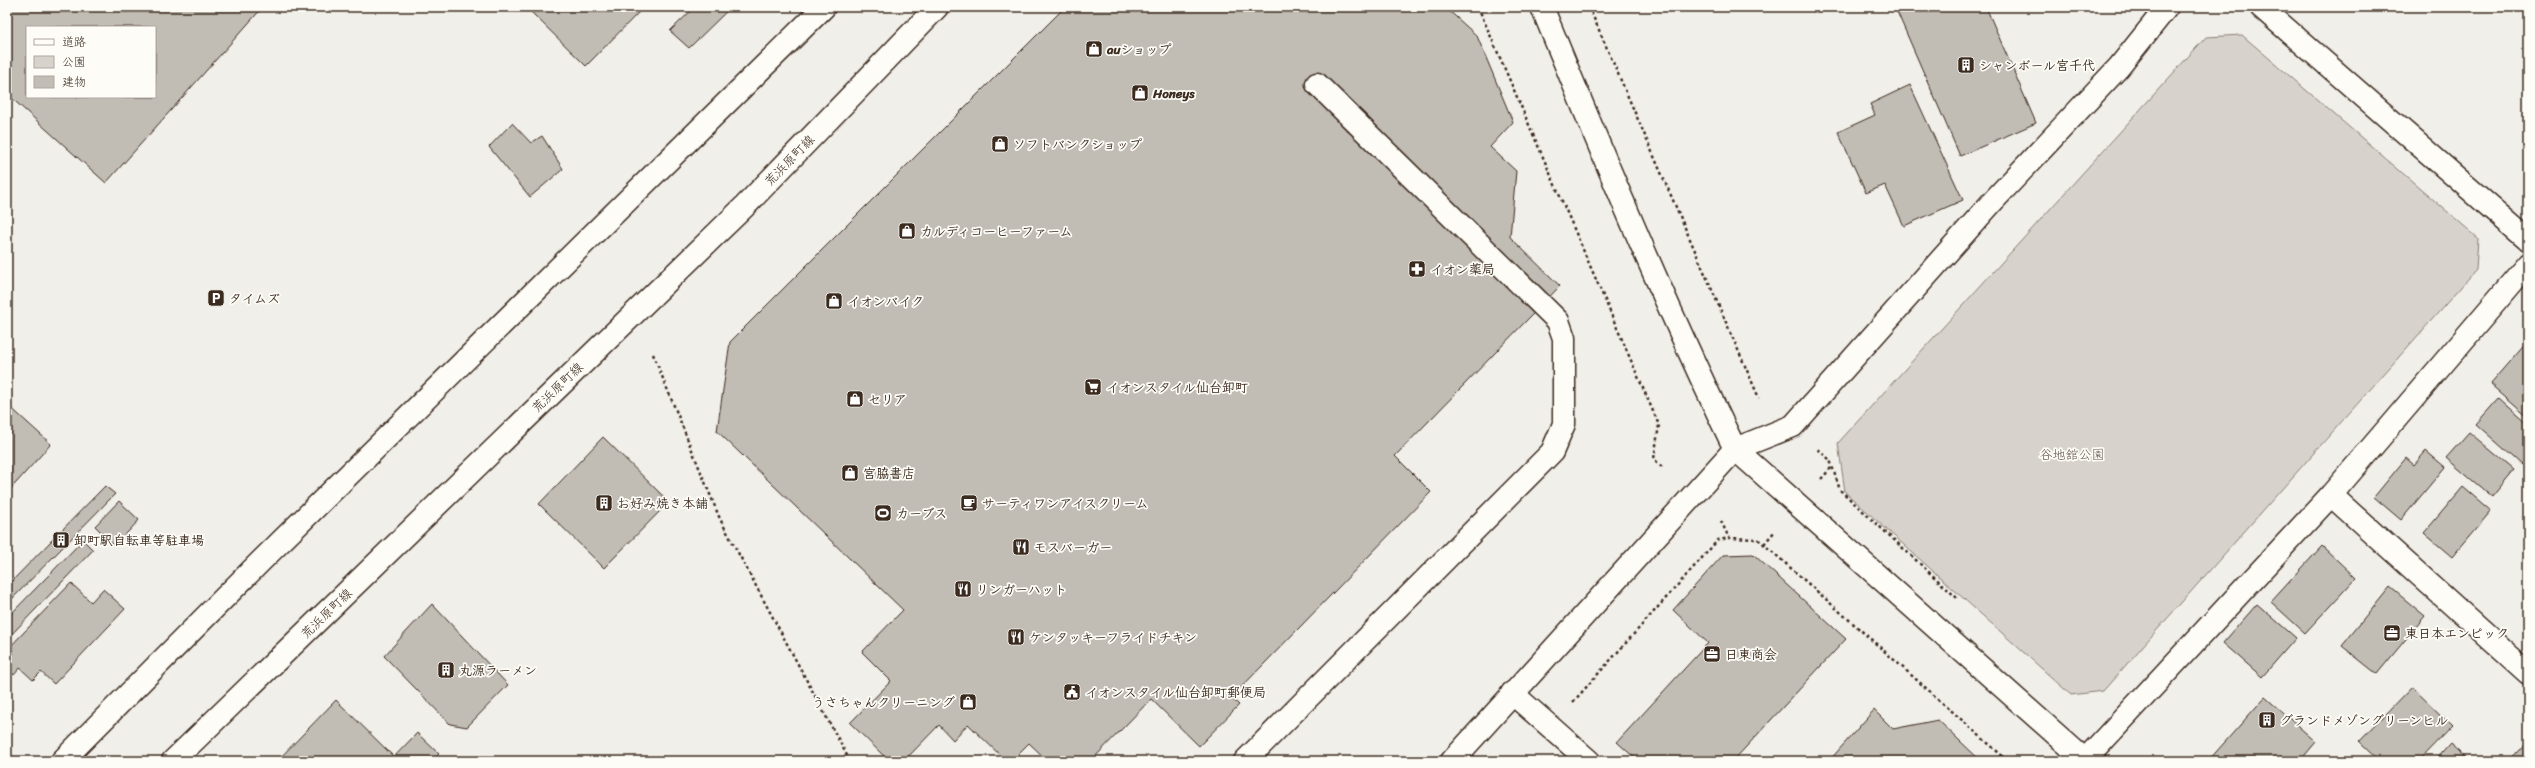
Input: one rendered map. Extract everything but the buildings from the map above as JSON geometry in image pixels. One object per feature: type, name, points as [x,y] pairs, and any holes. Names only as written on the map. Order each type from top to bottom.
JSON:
[{"type":"street","points":[[62,761],[260,562],[824,7]]},
{"type":"street","name":"荒浜原町線","points":[[173,761],[746,205],[937,7]]},
{"type":"street","points":[[1542,7],[1594,132],[1711,400],[1735,449],[2086,761],[2331,495],[2528,264]]},
{"type":"street","points":[[1452,761],[1512,693],[1735,449],[1793,426],[1994,200],[2118,68],[2167,7]]},
{"type":"street","points":[[2262,7],[2528,240]]},
{"type":"street","points":[[1245,761],[1552,452],[1564,424],[1564,338],[1558,321],[1317,84]]},
{"type":"street","points":[[2331,495],[2528,673]]},
{"type":"street","points":[[1512,693],[1589,761]]},
{"type":"path","points":[[1478,7],[1659,425],[1654,459],[1663,468]]},
{"type":"path","points":[[1589,7],[1759,398]]},
{"type":"path","points":[[653,354],[720,519],[850,761]]},
{"type":"path","points":[[1813,445],[1830,460],[1840,490],[1961,602]]},
{"type":"path","points":[[1721,521],[1729,538]]},
{"type":"path","points":[[1571,704],[1718,540],[1729,538],[1758,539],[2008,761]]},
{"type":"path","points":[[1520,761],[1523,758]]},
{"type":"green space","name":"谷地舘公園","points":[[2242,35],[2478,238],[2476,270],[2103,691],[2071,695],[1845,492],[1838,443],[2206,37]]},
{"type":"place","name":"auショップ","points":[[1094,49]]},
{"type":"place","name":"シャンボール宮千代","points":[[1966,65]]},
{"type":"place","name":"Honeys","points":[[1140,93]]},
{"type":"place","name":"ソフトバンクショップ","points":[[1000,144]]},
{"type":"place","name":"カルディコーヒーファーム","points":[[907,231]]},
{"type":"place","name":"イオン薬局","points":[[1417,269]]},
{"type":"place","name":"タイムズ","points":[[216,298]]},
{"type":"place","name":"イオンバイク","points":[[834,301]]},
{"type":"place","name":"イオンスタイル仙台卸町","points":[[1093,387]]},
{"type":"place","name":"セリア","points":[[855,399]]},
{"type":"place","name":"宮脇書店","points":[[850,473]]},
{"type":"place","name":"お好み焼き本舗","points":[[604,503]]},
{"type":"place","name":"サーティワンアイスクリーム","points":[[969,503]]},
{"type":"place","name":"カーブス","points":[[883,513]]},
{"type":"place","name":"卸町駅自転車等駐車場","points":[[61,540]]},
{"type":"place","name":"モスバーガー","points":[[1021,547]]},
{"type":"place","name":"リンガーハット","points":[[963,589]]},
{"type":"place","name":"東日本エンピック","points":[[2392,633]]},
{"type":"place","name":"ケンタッキーフライドチキン","points":[[1016,637]]},
{"type":"place","name":"日東商会","points":[[1712,654]]},
{"type":"place","name":"丸源ラーメン","points":[[446,670]]},
{"type":"place","name":"イオンスタイル仙台卸町郵便局","points":[[1072,692]]},
{"type":"place","name":"うさちゃんクリーニング","points":[[968,702]]},
{"type":"place","name":"グランドメゾングリーンヒル","points":[[2267,720]]}]
